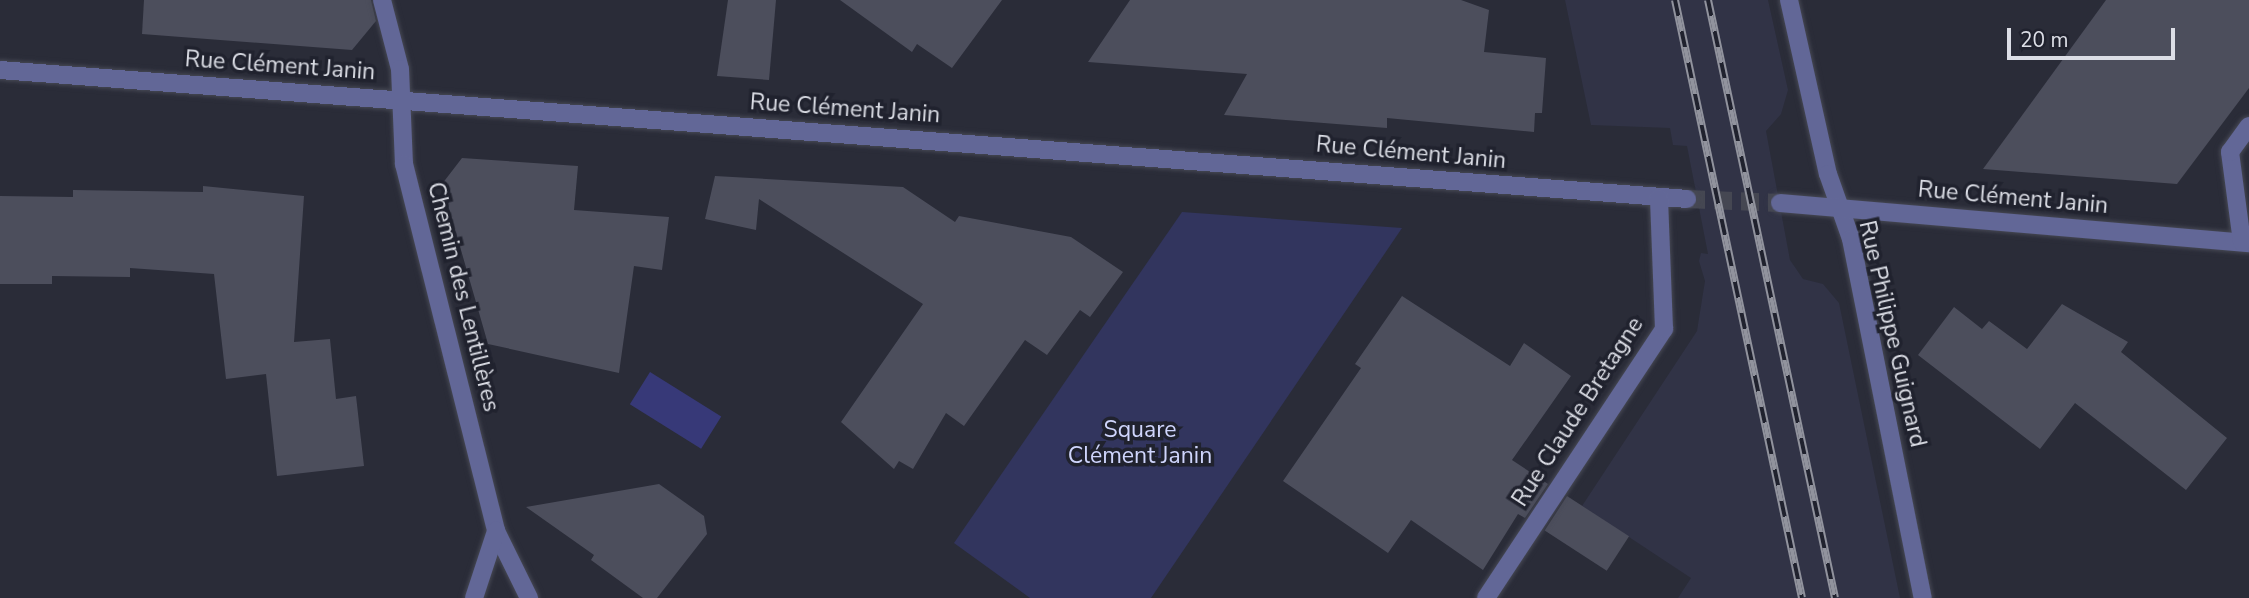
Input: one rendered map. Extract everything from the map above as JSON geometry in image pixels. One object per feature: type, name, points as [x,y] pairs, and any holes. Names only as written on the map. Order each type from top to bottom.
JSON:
[{"type":"street","name":"Chemin des Lentillères","points":[[382,0],[400,69],[404,164],[496,531],[528,598]]},
{"type":"street","name":"Rue Philippe Guignard","points":[[1789,0],[1837,207],[1851,239],[1923,598]]},
{"type":"street","name":"Rue Clément Janin","points":[[0,70],[1687,200]]},
{"type":"street","name":"Rue Clément Janin","points":[[1780,203],[2245,242],[2230,152],[2249,126]]},
{"type":"street","name":"Rue Claude Bretagne","points":[[1486,598],[1664,329],[1659,198]]},
{"type":"street","points":[[474,598],[496,531]]},
{"type":"shaded area","points":[[1565,0],[1768,0],[1788,90],[1781,114],[1766,131],[1790,260],[1803,279],[1823,284],[1839,303],[1900,598],[1678,598],[1691,578],[1582,506],[1697,331],[1705,281],[1699,261],[1701,253],[1708,254],[1687,146],[1673,145],[1670,128],[1591,125]]},
{"type":"shaded area","points":[[650,372],[721,417],[701,449],[630,404]]},
{"type":"green space","name":"Square Clément Janin","points":[[1182,212],[1402,228],[1151,598],[1030,598],[954,543]]},
{"type":"building","points":[[144,0],[371,0],[376,21],[352,50],[142,34]]},
{"type":"building","points":[[728,0],[776,0],[769,80],[717,76]]},
{"type":"building","points":[[840,0],[1002,0],[952,68],[917,44],[912,52]]},
{"type":"building","points":[[1130,0],[1461,0],[1489,10],[1484,52],[1546,58],[1542,113],[1535,113],[1534,132],[1387,118],[1387,128],[1224,115],[1247,74],[1088,62]]},
{"type":"building","points":[[2106,0],[2249,0],[2249,88],[2177,184],[1983,169]]},
{"type":"building","points":[[462,158],[578,166],[574,210],[669,217],[662,270],[634,266],[619,373],[488,344],[442,184]]},
{"type":"building","points":[[715,176],[903,187],[955,222],[959,216],[1071,237],[1123,272],[1090,317],[1080,310],[1047,355],[1025,340],[964,426],[946,413],[913,469],[899,461],[894,469],[841,422],[923,304],[759,199],[756,230],[705,219]]},
{"type":"building","points":[[203,186],[304,196],[294,342],[330,339],[336,399],[356,396],[364,466],[277,476],[266,374],[226,379],[214,274],[130,268],[130,277],[52,276],[52,284],[0,284],[0,196],[73,197],[73,190],[203,192]]},
{"type":"building","points":[[1402,296],[1510,366],[1524,343],[1571,376],[1512,460],[1548,484],[1525,518],[1518,514],[1483,570],[1411,520],[1388,553],[1283,481],[1361,368],[1355,364]]},
{"type":"building","points":[[2062,304],[2128,342],[2121,352],[2227,438],[2186,490],[2075,403],[2040,449],[1918,355],[1954,307],[1982,329],[1989,321],[2027,349]]},
{"type":"building","points":[[659,484],[704,516],[707,534],[657,598],[643,598],[591,560],[594,555],[526,507]]},
{"type":"building","points":[[1567,496],[1629,536],[1607,571],[1545,530]]},
{"type":"tunnel","points":[[1687,199],[1780,203]]},
{"type":"railway","points":[[1675,0],[1802,598]]},
{"type":"railway","points":[[1708,0],[1835,598]]}]
